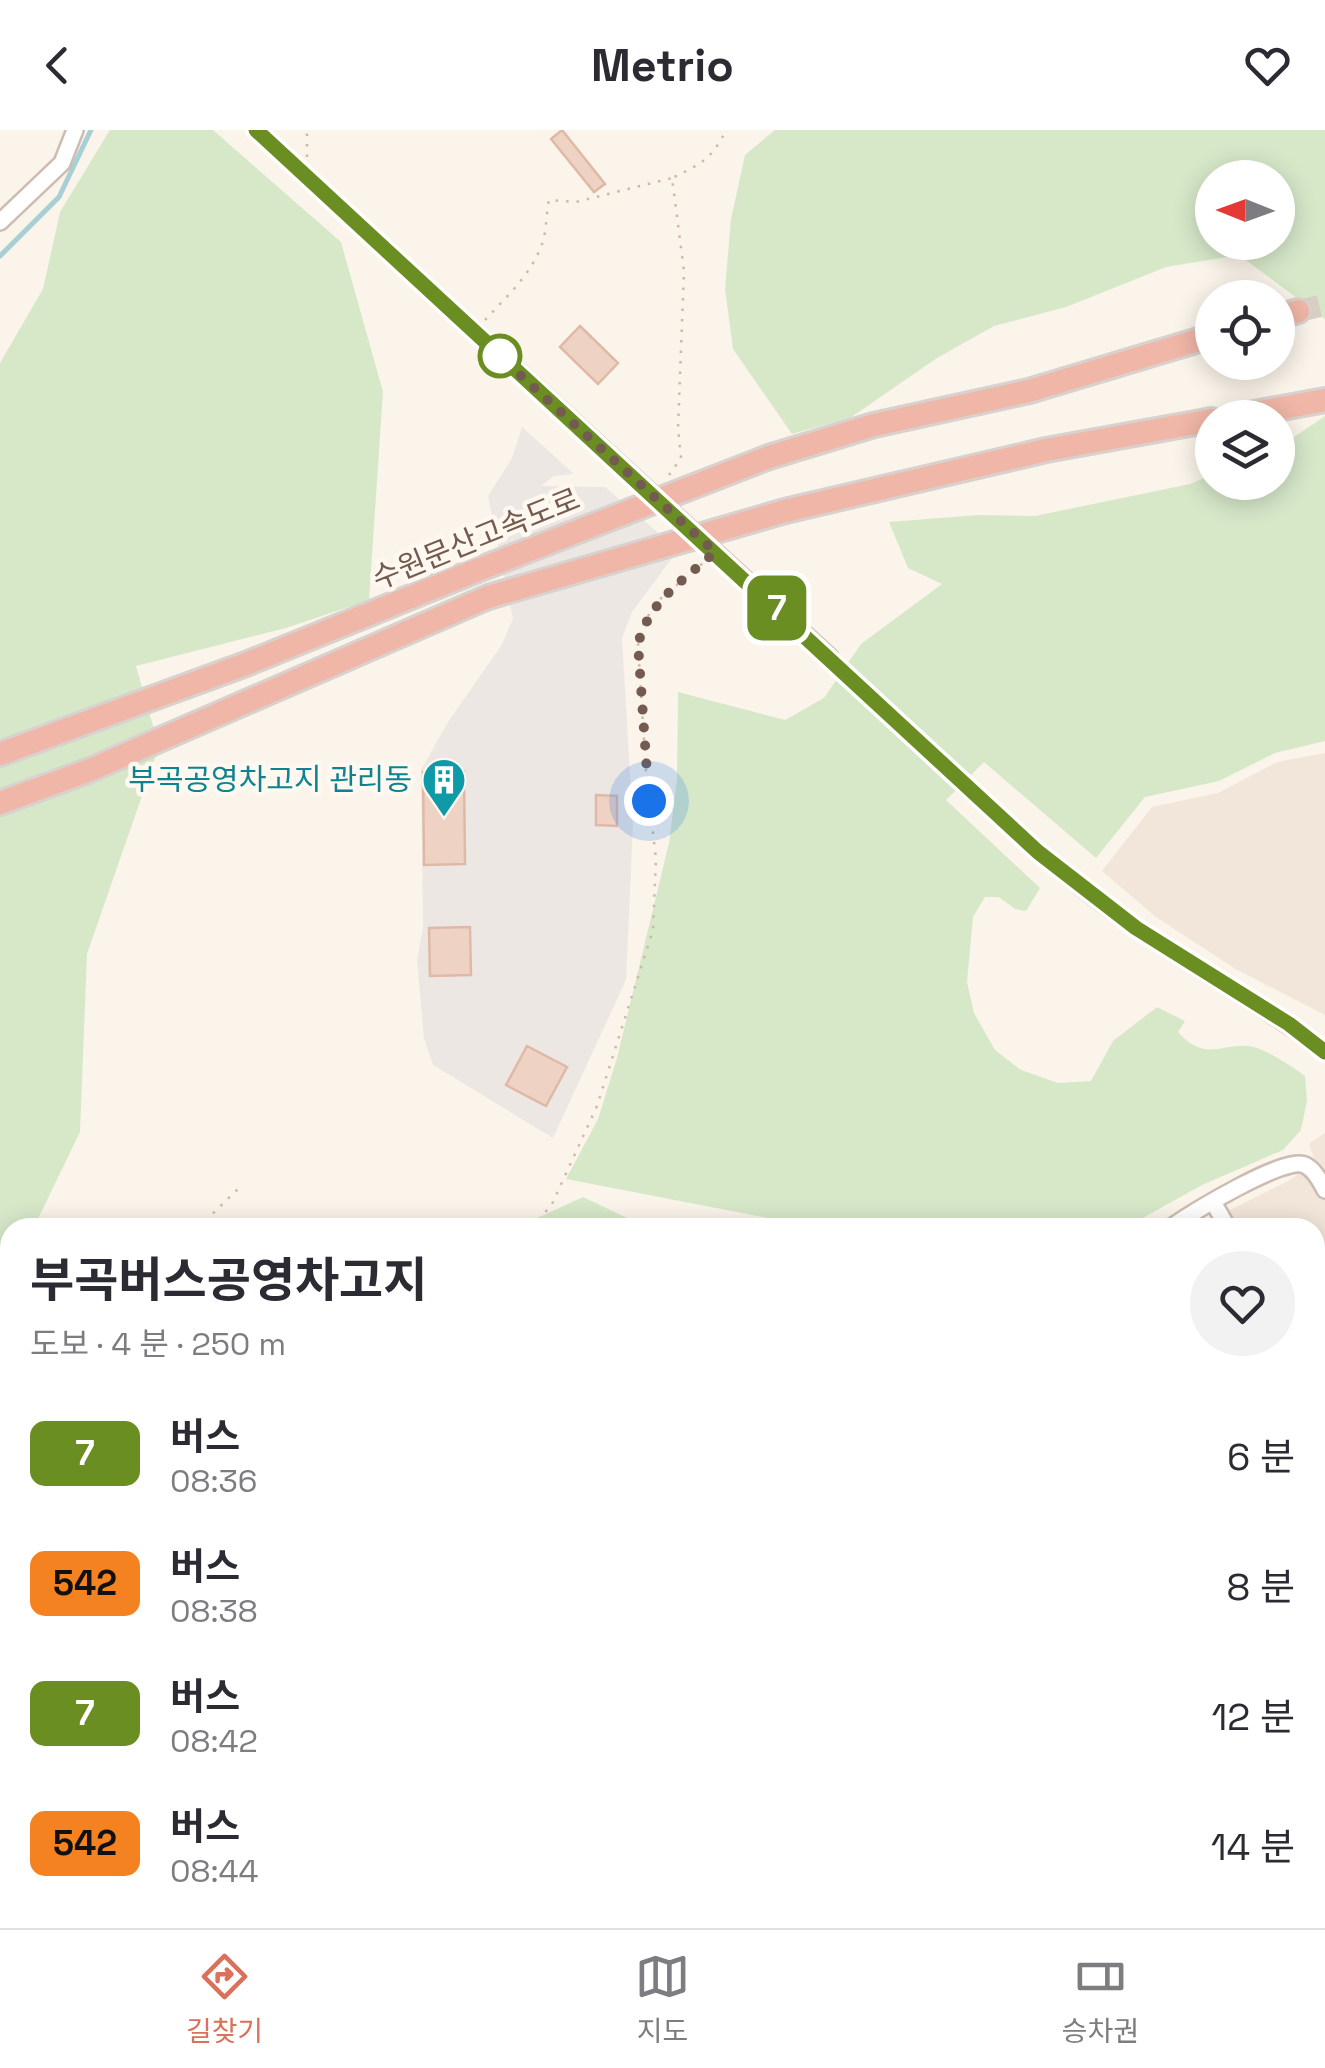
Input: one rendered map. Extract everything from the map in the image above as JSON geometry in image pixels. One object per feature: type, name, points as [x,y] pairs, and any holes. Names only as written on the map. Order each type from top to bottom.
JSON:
[{"type":"highway","name":"수원문산고속도로","points":[[0,754],[246,664],[768,457],[874,425],[1029,390],[1195,341]]},
{"type":"highway","points":[[1295,406],[1325,400]]},
{"type":"highway","name":"수원문산고속도로","points":[[0,803],[90,770],[488,597],[785,511],[1046,450],[1195,423]]},
{"type":"highway","points":[[0,746],[56,733]]},
{"type":"street","points":[[0,222],[62,163],[75,130]]},
{"type":"street","points":[[256,130],[830,657]]},
{"type":"street","points":[[963,784],[1038,852],[1136,928],[1289,1024],[1325,1052]]},
{"type":"street","points":[[1187,1218],[1293,1163],[1304,1164],[1315,1173],[1325,1190]]},
{"type":"street","points":[[1213,1202],[1222,1218]]},
{"type":"path","points":[[474,332],[533,263],[542,243],[549,200],[576,202],[672,178],[700,165],[716,152],[726,130]]},
{"type":"path","points":[[653,496],[680,458],[684,272],[672,178]]},
{"type":"path","points":[[540,1218],[552,1204],[597,1106],[652,930],[656,859],[638,644],[644,622],[659,600],[715,552]]},
{"type":"path","points":[[208,1218],[242,1185]]},
{"type":"shaded area","points":[[522,427],[574,474],[554,476],[541,486],[605,487],[678,550],[632,612],[622,638],[633,825],[626,980],[553,1138],[433,1065],[424,1038],[417,960],[423,928],[421,770],[448,722],[501,646],[513,619],[488,496],[512,458]]},
{"type":"shaded area","points":[[1325,753],[1325,1015],[1234,968],[1156,917],[1102,871],[1152,807],[1218,793],[1277,762]]},
{"type":"shaded area","points":[[1325,1133],[1325,1218],[1214,1218],[1292,1179],[1315,1161],[1309,1144]]},
{"type":"green space","points":[[110,130],[213,130],[341,242],[383,392],[369,600],[286,628],[136,666],[159,747],[87,954],[80,1132],[38,1218],[0,1218],[0,363],[43,289],[60,212]]},
{"type":"green space","points":[[775,130],[1325,130],[1325,319],[1295,297],[1295,280],[1273,280],[1246,260],[1295,260],[1295,160],[1195,160],[1195,260],[1209,260],[1166,267],[1066,307],[994,326],[937,358],[850,418],[792,434],[733,349],[725,289],[731,219],[745,155]]},
{"type":"green space","points":[[1325,416],[1325,741],[1275,753],[1219,781],[1145,797],[1096,858],[984,762],[946,800],[1040,888],[1026,911],[1015,909],[999,897],[985,897],[973,917],[967,982],[974,1013],[995,1050],[1021,1070],[1058,1083],[1091,1081],[1113,1041],[1157,1007],[1185,1021],[1178,1032],[1199,1047],[1257,1048],[1305,1076],[1307,1101],[1301,1130],[1283,1150],[1202,1185],[1143,1218],[768,1218],[566,1179],[598,1119],[617,1058],[669,843],[677,779],[678,692],[785,720],[824,698],[861,644],[942,584],[908,568],[889,522],[978,515],[1035,516],[1195,482],[1195,500],[1295,500],[1295,436]]},
{"type":"green space","points":[[583,1197],[627,1218],[538,1218]]},
{"type":"building","points":[[562,130],[605,184],[594,192],[551,139]]},
{"type":"building","points":[[580,326],[618,363],[598,384],[560,347]]},
{"type":"building","name":"부곡공영차고지 관리동","points":[[464,771],[465,864],[424,865],[423,772]]},
{"type":"building","points":[[596,795],[617,796],[617,826],[596,825]]},
{"type":"building","points":[[470,927],[471,975],[430,976],[429,928]]},
{"type":"building","points":[[527,1046],[567,1067],[546,1106],[506,1085]]},
{"type":"waterway","points":[[0,256],[59,197],[91,130]]},
{"type":"tunnel","points":[[1298,311],[1325,305]]},
{"type":"tunnel","points":[[830,657],[963,784]]},
{"type":"bus line","name":"7","points":[[256,130],[1038,852],[1136,928],[1289,1024],[1325,1052]]},
{"type":"place","name":"부곡공영차고지 관리동","points":[[444,818]]},
{"type":"route","points":[[500,356],[497,354],[715,552],[659,600],[644,622],[638,644],[649,801]]}]
